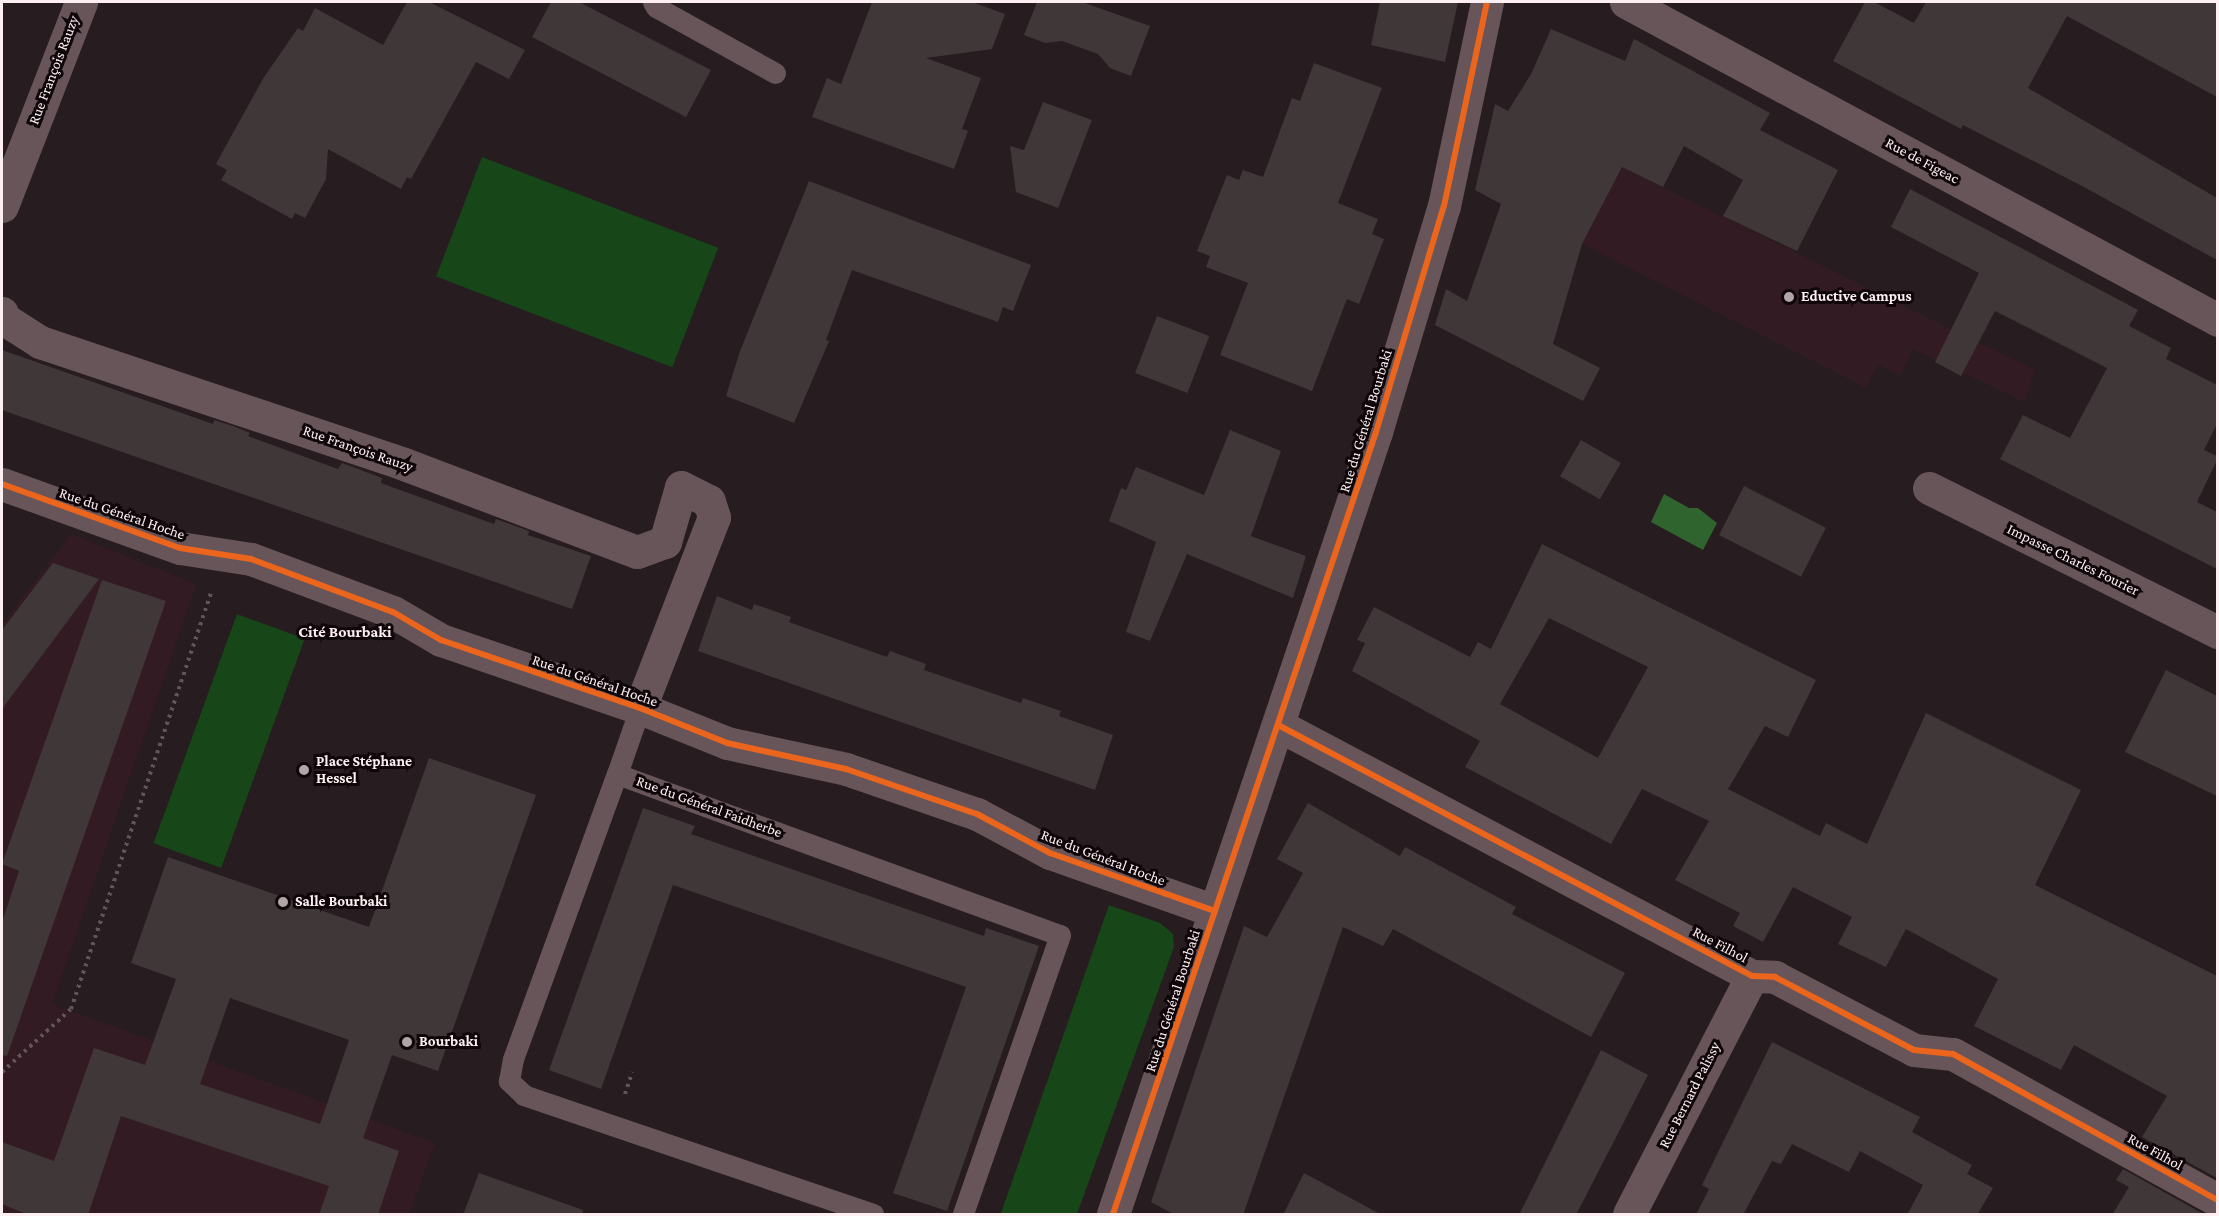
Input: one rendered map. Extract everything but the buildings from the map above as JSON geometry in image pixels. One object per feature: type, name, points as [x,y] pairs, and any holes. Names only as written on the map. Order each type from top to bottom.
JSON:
[{"type":"street","name":"Rue François Rauzy","points":[[2,206],[81,2]]},
{"type":"street","name":"Rue du Général Bourbaki","points":[[1113,1215],[1280,726],[1376,432],[1444,206],[1487,2]]},
{"type":"street","name":"Rue de Figeac","points":[[1626,2],[2217,320]]},
{"type":"street","name":"Rue François Rauzy","points":[[2,313],[4,319],[40,342],[404,464],[637,552],[665,542],[681,487],[709,501],[714,517],[640,708]]},
{"type":"street","name":"Rue du Général Hoche","points":[[2,484],[180,548],[251,559],[393,612],[441,640],[640,708],[727,743],[846,769],[977,814],[1050,853],[1215,911]]},
{"type":"street","name":"Impasse Charles Fourier","points":[[1929,488],[2217,632]]},
{"type":"street","name":"Rue Filhol","points":[[1280,726],[1752,976],[1775,977],[1914,1050],[1953,1054],[2217,1200]]},
{"type":"street","name":"Rue Bernard Palissy","points":[[1629,1215],[1752,976]]},
{"type":"lane","points":[[653,2],[656,7],[775,73]]},
{"type":"lane","points":[[617,774],[640,708]]},
{"type":"lane","name":"Rue du Général Faidherbe","points":[[873,1215],[524,1095],[509,1081],[513,1059],[617,774],[1059,935],[963,1215]]},
{"type":"path","points":[[2,1072],[71,1009],[226,555]]},
{"type":"shaded area","points":[[482,157],[718,248],[672,367],[436,276]]},
{"type":"shaded area","name":"Eductive Campus","points":[[1622,167],[2035,370],[2024,402],[1913,349],[1900,375],[1878,365],[1866,388],[1582,244]]},
{"type":"shaded area","points":[[1664,494],[1689,508],[1698,508],[1717,523],[1703,550],[1651,522]]},
{"type":"shaded area","points":[[71,534],[196,584],[52,1004],[435,1143],[409,1214],[2,1214],[2,624]]},
{"type":"shaded area","points":[[237,614],[305,639],[221,868],[154,843]]},
{"type":"shaded area","points":[[1109,905],[1160,923],[1173,934],[1174,947],[1077,1214],[995,1214],[1001,1213]]},
{"type":"cycle path","points":[[1113,1214],[1376,432],[1444,206],[1487,2]]},
{"type":"cycle path","points":[[2,484],[180,548],[251,559],[393,612],[441,640],[640,708],[727,743],[846,769],[977,814],[1050,853],[1215,911]]},
{"type":"cycle path","points":[[1280,726],[1752,976],[1775,977],[1914,1050],[1953,1054],[2218,1200]]},
{"type":"place","name":"Eductive Campus","points":[[1789,297]]},
{"type":"place","name":"Place Stéphane Hessel","points":[[304,770]]},
{"type":"place","name":"Salle Bourbaki","points":[[283,902]]},
{"type":"place","name":"Bourbaki","points":[[407,1042]]},
{"type":"district","name":"Cité Bourbaki","points":[[345,632]]}]
